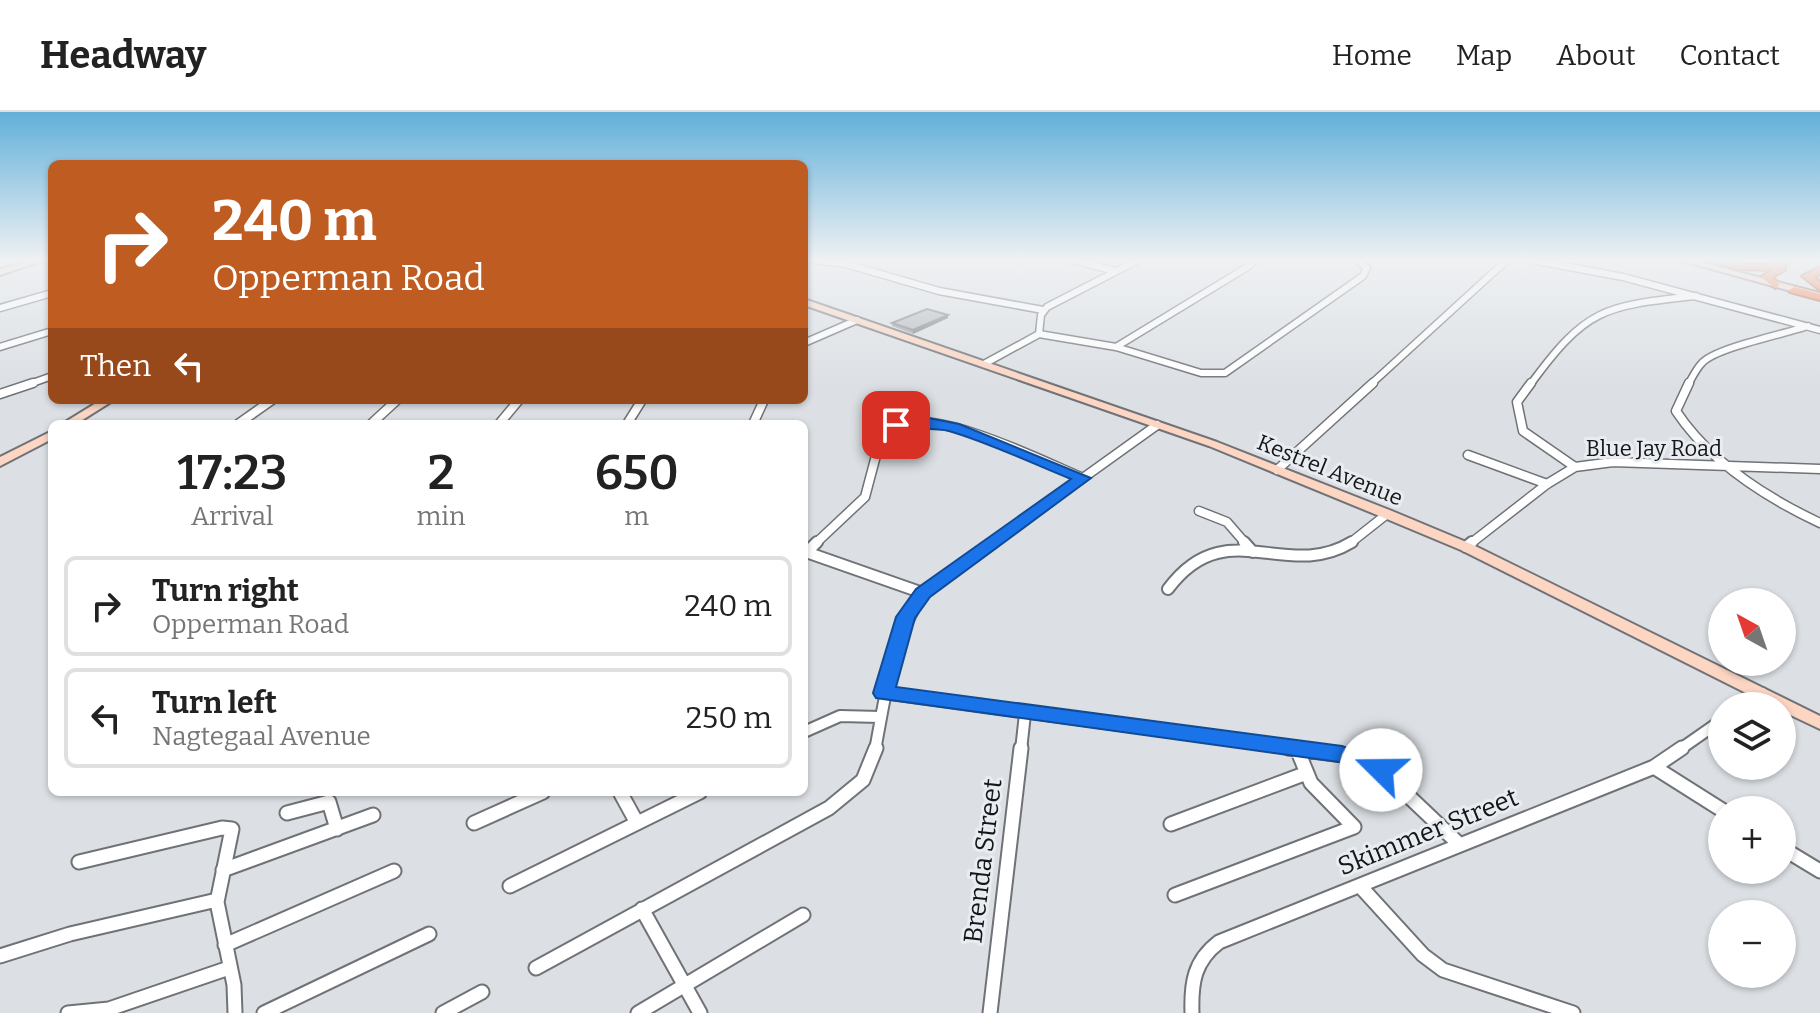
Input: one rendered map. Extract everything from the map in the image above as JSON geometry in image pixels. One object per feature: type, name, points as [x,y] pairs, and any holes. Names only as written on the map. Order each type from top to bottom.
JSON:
[{"type":"street","points":[[0,308],[21,302]]},
{"type":"street","points":[[1001,302],[1043,310],[1058,302]]},
{"type":"street","points":[[1116,347],[1190,302]]},
{"type":"street","points":[[984,364],[1039,334],[1116,347],[1201,373],[1229,372],[1327,302]]},
{"type":"street","points":[[1277,470],[1461,302]]},
{"type":"street","points":[[1575,467],[1523,431],[1517,402],[1583,323],[1622,305],[1646,302]]},
{"type":"street","points":[[1719,302],[1820,330]]},
{"type":"street","name":"Kestrel Avenue","points":[[808,303],[1157,425],[1387,514],[1466,547],[1760,692]]},
{"type":"street","points":[[1039,334],[1043,310]]},
{"type":"street","points":[[808,341],[857,320]]},
{"type":"street","points":[[1808,326],[1735,346],[1707,359],[1700,364],[1676,407],[1679,417],[1728,466],[1774,501],[1820,523]]},
{"type":"street","points":[[0,347],[48,332]]},
{"type":"street","points":[[0,394],[48,377]]},
{"type":"street","points":[[75,420],[102,404]]},
{"type":"street","points":[[244,420],[266,404]]},
{"type":"street","points":[[375,420],[393,404]]},
{"type":"street","points":[[502,420],[516,404]]},
{"type":"street","points":[[808,550],[865,497],[882,433],[896,425],[923,422],[953,427],[1083,478]]},
{"type":"street","points":[[536,968],[845,797],[867,771],[905,617],[923,593],[1157,425]]},
{"type":"street","points":[[0,462],[48,436]]},
{"type":"street","points":[[1468,455],[1547,484]]},
{"type":"street","name":"Blue Jay Road","points":[[1466,547],[1547,484],[1575,467],[1613,462],[1820,469]]},
{"type":"street","points":[[1199,511],[1223,520],[1253,552]]},
{"type":"street","points":[[1168,589],[1179,570],[1198,556],[1219,550],[1328,553],[1354,542],[1387,514]]},
{"type":"street","points":[[808,553],[923,593]]},
{"type":"street","points":[[884,693],[1351,756],[1381,770],[1460,845]]},
{"type":"street","name":"Kestrel Avenue","points":[[1796,711],[1820,723]]},
{"type":"street","points":[[808,729],[823,718],[836,714],[880,717]]},
{"type":"street","name":"Brenda Street","points":[[990,1013],[1025,714]]},
{"type":"street","name":"Skimmer Street","points":[[1192,1013],[1193,972],[1208,950],[1235,934],[1654,767],[1708,730]]},
{"type":"street","points":[[1175,895],[1354,827],[1304,774],[1297,749]]},
{"type":"street","points":[[1654,767],[1708,801]]},
{"type":"street","points":[[1171,824],[1304,774]]},
{"type":"street","points":[[474,823],[534,796]]},
{"type":"street","points":[[622,796],[637,823]]},
{"type":"street","points":[[510,886],[692,796]]},
{"type":"street","points":[[287,813],[329,802],[337,829]]},
{"type":"street","points":[[223,870],[373,815]]},
{"type":"street","points":[[79,862],[229,827],[233,832],[218,883],[217,900],[234,988],[235,1013]]},
{"type":"street","points":[[1796,856],[1820,871]]},
{"type":"street","points":[[225,945],[394,871]]},
{"type":"street","points":[[1360,886],[1423,955],[1443,970],[1573,1013]]},
{"type":"street","points":[[0,956],[70,934],[217,900]]},
{"type":"street","points":[[642,909],[700,1013]]},
{"type":"street","points":[[638,1013],[803,915]]},
{"type":"street","points":[[264,1013],[429,934]]},
{"type":"street","points":[[68,1013],[118,1007],[229,968]]},
{"type":"street","points":[[443,1013],[482,992]]},
{"type":"building","points":[[927,309],[948,315],[913,330],[892,323]]},
{"type":"route","points":[[896,425],[923,422],[953,427],[1083,478],[923,593],[905,617],[884,693],[1342,754],[1381,770]]}]
